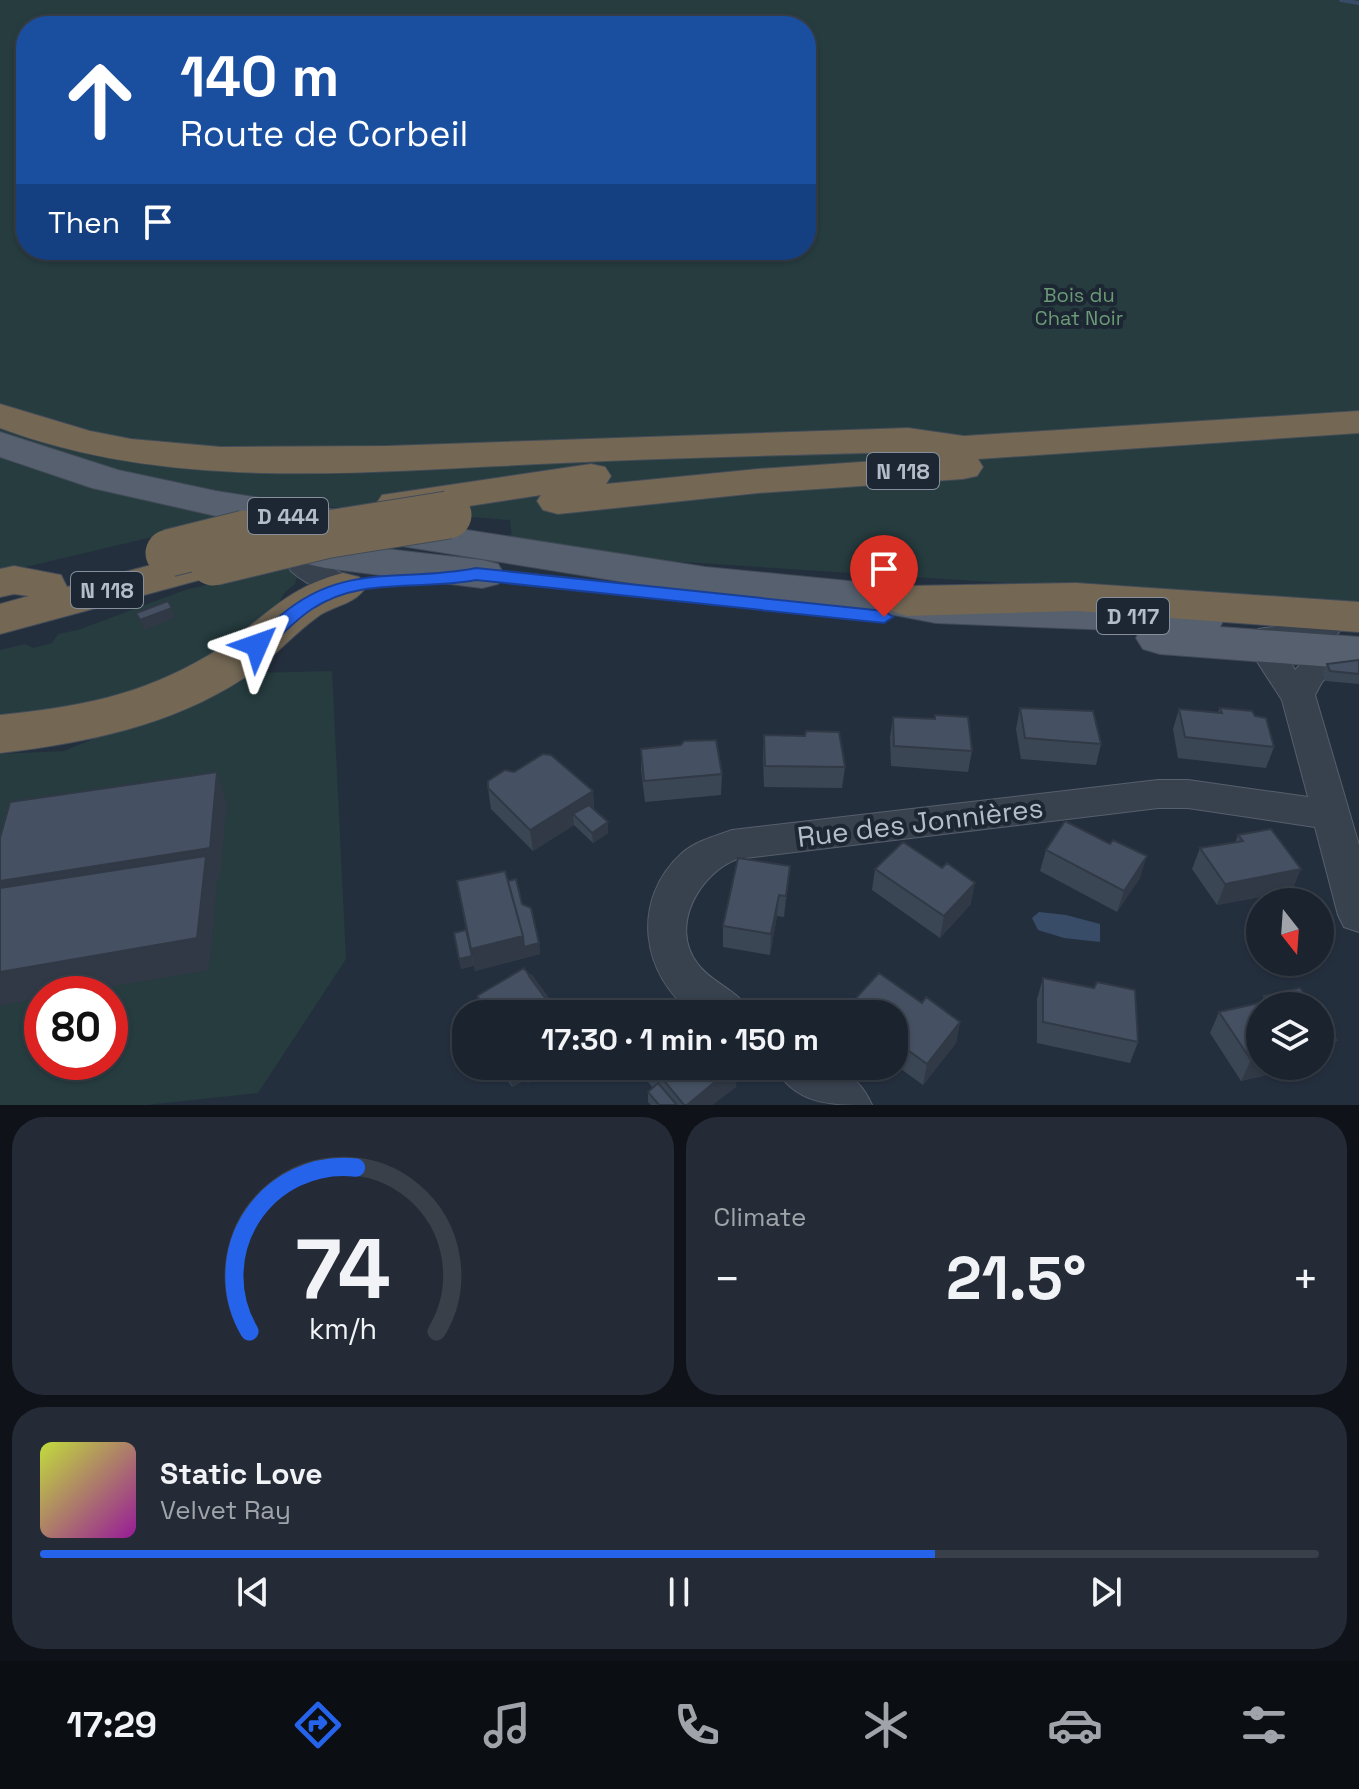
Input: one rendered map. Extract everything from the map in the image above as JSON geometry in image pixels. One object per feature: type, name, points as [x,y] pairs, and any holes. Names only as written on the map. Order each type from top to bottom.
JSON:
[{"type":"highway","points":[[0,415],[27,427],[131,452],[270,461],[908,440],[964,448]]},
{"type":"highway","name":"N 118","points":[[0,597],[281,524],[392,504],[613,474],[1359,422]]},
{"type":"highway","name":"N 118","points":[[0,619],[329,534],[448,515],[648,490],[1359,439]]},
{"type":"highway","points":[[0,583],[14,580],[45,585]]},
{"type":"highway","points":[[0,734],[73,726],[161,701],[228,666],[305,604],[343,587]]},
{"type":"main road","name":"D 444","points":[[0,444],[87,472],[215,503],[581,561]]},
{"type":"main road","name":"D 444","points":[[0,474],[73,496],[294,548],[476,574],[821,612]]},
{"type":"main road","name":"D 117","points":[[581,561],[744,586],[907,601],[936,608],[1176,617],[1348,636]]},
{"type":"main road","points":[[343,587],[383,579],[442,581],[476,574]]},
{"type":"main road","name":"D 117","points":[[821,612],[1263,646],[1348,636]]},
{"type":"street","points":[[294,548],[303,565],[343,587]]},
{"type":"street","points":[[1298,695],[1309,675],[1348,636]]},
{"type":"street","points":[[1263,646],[1280,669],[1288,688],[1298,695],[1359,915]]},
{"type":"street","name":"Rue des Jonnières","points":[[711,1000],[681,976],[669,951],[666,926],[673,899],[690,870],[709,854],[740,843],[1158,794],[1188,794],[1330,815]]},
{"type":"street","points":[[816,1080],[849,1105]]},
{"type":"green space","name":"Bois du Chat Noir","points":[[0,0],[1359,0],[1359,606],[513,551],[510,520],[292,504],[0,573]]},
{"type":"green space","points":[[295,564],[298,573],[295,584],[285,592],[272,614],[189,674],[61,712],[0,715],[0,650],[25,644],[33,648],[52,643],[58,634],[78,630],[185,590]]},
{"type":"green space","points":[[332,671],[346,959],[258,1093],[146,1105],[0,1105],[0,754],[64,751],[254,673]]},
{"type":"water","points":[[1039,912],[1100,924],[1100,942],[1064,938],[1038,930],[1032,918]]},
{"type":"building","points":[[168,601],[172,608],[140,620],[136,613]]},
{"type":"building","points":[[1359,660],[1359,674],[1330,671],[1327,664]]},
{"type":"building","points":[[1020,708],[1093,711],[1101,744],[1025,738]]},
{"type":"building","points":[[1220,708],[1252,711],[1255,716],[1266,718],[1274,747],[1185,737],[1179,709],[1222,713]]},
{"type":"building","points":[[935,715],[968,717],[972,751],[894,746],[893,717],[935,719]]},
{"type":"building","points":[[806,731],[839,732],[845,767],[765,766],[764,735],[805,736]]},
{"type":"building","points":[[716,740],[722,774],[644,781],[641,749],[681,745],[684,741]]},
{"type":"building","points":[[543,754],[551,755],[593,791],[530,830],[488,788],[488,781],[505,770],[514,772]]},
{"type":"building","points":[[217,772],[210,848],[0,881],[0,838],[10,802]]},
{"type":"building","points":[[589,805],[608,822],[592,833],[573,814]]},
{"type":"building","points":[[1065,821],[1110,844],[1113,840],[1147,856],[1124,891],[1046,850]]},
{"type":"building","points":[[1271,829],[1301,869],[1225,884],[1200,848],[1243,841],[1238,835]]},
{"type":"building","points":[[903,842],[942,868],[947,863],[975,883],[944,916],[875,869]]},
{"type":"building","points":[[206,856],[197,938],[0,972],[0,888]]},
{"type":"building","points":[[738,858],[790,866],[786,896],[779,895],[771,934],[723,926]]},
{"type":"building","points":[[505,871],[523,936],[471,949],[457,881]]},
{"type":"building","points":[[516,879],[522,904],[531,908],[539,943],[524,947],[508,881]]},
{"type":"building","points":[[466,930],[472,956],[459,959],[454,933]]},
{"type":"building","points":[[524,968],[547,1000],[480,1000],[477,996]]},
{"type":"building","points":[[879,973],[922,1003],[926,997],[960,1022],[927,1064],[908,1050],[908,1000],[854,1000]]},
{"type":"building","points":[[531,975],[550,1000],[547,1000]]},
{"type":"building","points":[[1043,978],[1094,988],[1097,982],[1135,990],[1138,1042],[1043,1022]]},
{"type":"building","points":[[1300,988],[1303,992],[1282,992]]},
{"type":"building","points":[[1246,1006],[1246,1052],[1219,1012]]},
{"type":"building","points":[[663,1080],[717,1080],[687,1105]]},
{"type":"building","points":[[658,1083],[677,1105],[659,1105],[648,1092]]},
{"type":"waterway","points":[[1341,0],[1359,3]]},
{"type":"route","points":[[257,645],[305,604],[343,587],[383,579],[442,581],[476,574],[884,617]]}]
